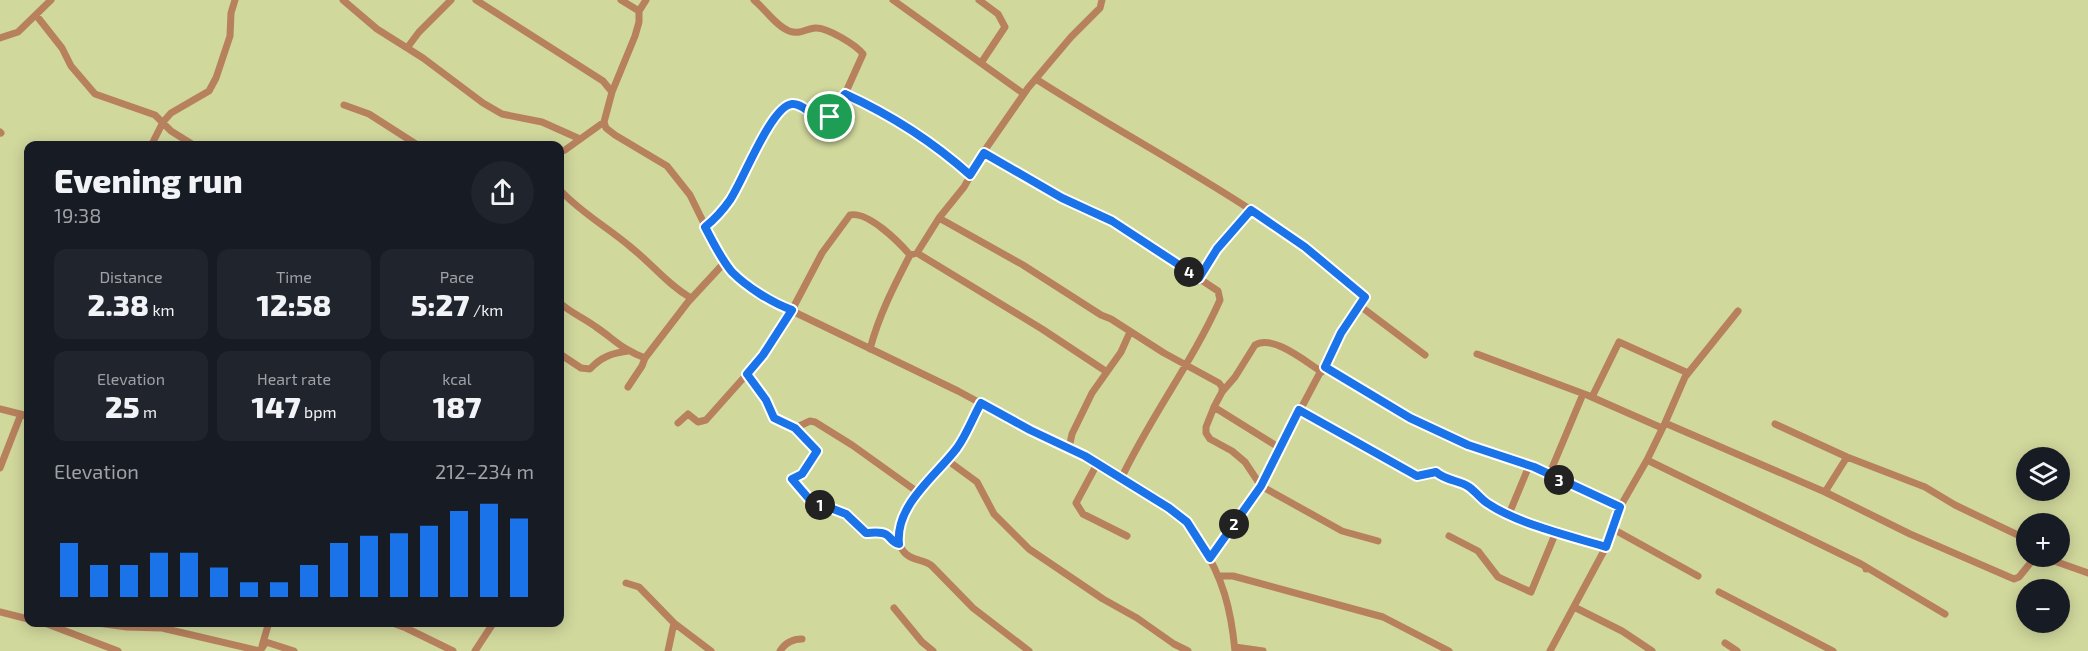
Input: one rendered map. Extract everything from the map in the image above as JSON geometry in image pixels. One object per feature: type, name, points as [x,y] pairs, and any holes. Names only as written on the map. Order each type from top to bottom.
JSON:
[{"type":"street","points":[[0,38],[18,32],[51,0]]},
{"type":"street","points":[[154,141],[171,112],[209,91],[226,51],[235,0]]},
{"type":"street","points":[[343,0],[377,29],[501,114],[542,122],[580,139]]},
{"type":"street","points":[[407,48],[419,32],[451,0]]},
{"type":"street","points":[[476,0],[603,81],[612,92]]},
{"type":"street","points":[[621,0],[639,11]]},
{"type":"street","points":[[646,0],[639,11],[635,36],[612,92],[604,122],[606,128],[615,135],[667,166],[690,195],[705,227],[733,273],[756,290],[792,310],[1069,448],[1169,508],[1187,522],[1219,576],[1227,595],[1235,649],[1263,651]]},
{"type":"street","points":[[705,227],[716,218],[730,200],[767,129],[780,110],[792,104],[799,105],[814,116],[830,117],[835,106],[845,94],[863,54],[857,46],[827,30],[818,28],[800,34],[786,30],[754,0]]},
{"type":"street","points":[[893,0],[1024,94]]},
{"type":"street","points":[[979,0],[998,15],[1005,27],[981,63]]},
{"type":"street","points":[[870,349],[884,306],[914,254],[953,202],[1024,94],[1071,37],[1100,8],[1102,0]]},
{"type":"street","points":[[36,15],[62,48],[71,66],[95,94],[155,115],[171,131],[187,141]]},
{"type":"street","points":[[1036,79],[1098,119],[1251,210],[1305,247],[1365,297],[1341,333],[1261,486],[1210,558]]},
{"type":"street","points":[[845,94],[900,122],[945,153],[970,175]]},
{"type":"street","points":[[344,105],[376,118],[411,141]]},
{"type":"street","points":[[564,149],[604,122]]},
{"type":"street","points":[[984,153],[1062,198],[1112,221],[1218,291],[1221,300],[1187,366],[1155,415],[1121,479]]},
{"type":"street","points":[[564,194],[577,207],[635,250],[662,277],[691,298]]},
{"type":"street","points":[[1199,278],[1217,249],[1251,210]]},
{"type":"street","points":[[678,423],[688,414],[698,422],[706,420],[763,355],[792,310],[822,253],[850,215],[859,214],[886,231],[914,254],[1042,329],[1107,372]]},
{"type":"street","points":[[939,218],[1023,265],[1101,315],[1112,319],[1187,366],[1219,383],[1222,392]]},
{"type":"street","points":[[628,387],[645,358],[691,298],[725,262]]},
{"type":"street","points":[[564,306],[628,351],[645,358]]},
{"type":"street","points":[[1360,306],[1425,355]]},
{"type":"street","points":[[1550,651],[1606,547],[1620,507],[1647,460],[1689,373],[1738,310]]},
{"type":"street","points":[[1069,448],[1072,434],[1092,393],[1121,352],[1131,332]]},
{"type":"street","points":[[1378,541],[1342,531],[1261,486],[1245,462],[1232,451],[1209,439],[1206,427],[1214,407],[1255,345],[1260,342],[1275,344],[1410,418],[1468,445],[1529,466],[1620,507]]},
{"type":"street","points":[[1592,397],[1619,342],[1689,373]]},
{"type":"street","points":[[564,357],[581,368],[590,369],[598,361],[613,353],[628,351]]},
{"type":"street","points":[[1477,354],[1663,425],[1825,492],[1910,534],[2014,579],[2028,567]]},
{"type":"street","points":[[747,374],[766,400],[774,418],[795,428],[817,451],[802,474],[792,479],[810,500],[846,514],[866,533],[876,532],[887,535],[892,542],[899,544]]},
{"type":"street","points":[[1549,475],[1583,394]]},
{"type":"street","points":[[981,403],[958,446],[905,513],[898,533],[899,544],[910,557],[926,561],[973,608],[1029,651]]},
{"type":"street","points":[[1214,407],[1280,448]]},
{"type":"street","points":[[0,409],[24,415]]},
{"type":"street","points":[[1299,410],[1417,476],[1436,472],[1444,479],[1468,486],[1487,503],[1509,514],[1556,532],[1606,547]]},
{"type":"street","points":[[0,468],[24,417]]},
{"type":"street","points":[[795,428],[810,421],[815,422],[852,445],[919,493]]},
{"type":"street","points":[[1775,423],[1847,457],[1925,487],[1955,505],[2016,534]]},
{"type":"street","points":[[1825,492],[1847,457]]},
{"type":"street","points":[[947,460],[977,482],[994,514],[1029,549],[1103,599],[1188,651]]},
{"type":"street","points":[[1647,460],[1866,568],[1945,614]]},
{"type":"street","points":[[1097,464],[1076,503],[1083,514],[1127,536]]},
{"type":"street","points":[[1509,514],[1529,466]]},
{"type":"street","points":[[1613,529],[1698,576]]},
{"type":"street","points":[[1449,536],[1478,551],[1498,577],[1531,591],[1556,532]]},
{"type":"street","points":[[2070,567],[2088,573]]},
{"type":"street","points":[[1219,576],[1233,576],[1383,617],[1449,651]]},
{"type":"street","points":[[626,583],[639,587],[674,623],[711,651]]},
{"type":"street","points":[[1719,592],[1833,651]]},
{"type":"street","points":[[1574,607],[1622,631],[1652,651]]},
{"type":"street","points":[[894,608],[922,642],[933,651]]},
{"type":"street","points":[[0,612],[24,618]]},
{"type":"street","points":[[668,651],[674,623]]},
{"type":"street","points":[[55,627],[117,651]]},
{"type":"street","points":[[127,627],[162,628],[260,651]]},
{"type":"street","points":[[260,651],[267,627]]},
{"type":"street","points":[[408,627],[453,651]]},
{"type":"street","points":[[475,651],[491,627]]},
{"type":"street","points":[[780,651],[783,645],[794,639],[802,639]]},
{"type":"street","points":[[260,651],[266,642],[294,651]]},
{"type":"street","points":[[1725,643],[1737,651]]},
{"type":"street","points":[[695,651],[702,645]]},
{"type":"route","points":[[845,94],[900,122],[945,153],[970,175],[984,153],[1062,198],[1100,214],[1199,278],[1217,249],[1251,210],[1305,247],[1365,297],[1341,333],[1325,367],[1410,418],[1468,445],[1534,467],[1563,483],[1620,507],[1606,547],[1532,524],[1509,514],[1487,503],[1468,486],[1444,479],[1436,472],[1417,476],[1299,410],[1261,486],[1210,558],[1187,522],[1169,508],[1085,456],[1030,430],[981,403],[958,446],[905,513],[898,533],[899,544],[892,542],[887,535],[876,532],[866,533],[846,514],[810,500],[792,479],[802,474],[817,451],[795,428],[774,418],[766,400],[747,374],[763,355],[792,310],[756,290],[733,273],[705,227],[716,218],[730,200],[767,129],[780,110],[792,104],[799,105],[814,116],[830,117],[835,106],[845,94]]}]
